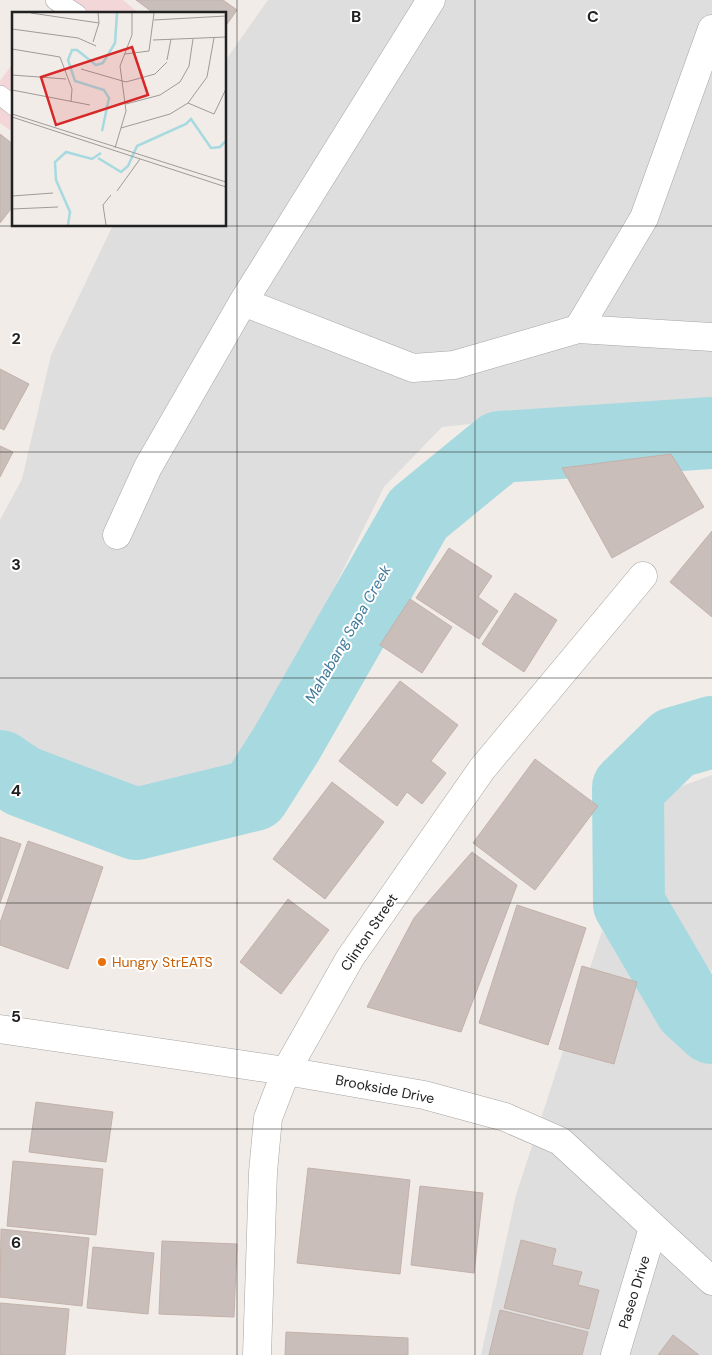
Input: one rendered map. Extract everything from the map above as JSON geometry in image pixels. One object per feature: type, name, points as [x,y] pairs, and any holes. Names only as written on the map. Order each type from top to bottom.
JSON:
[{"type":"street","points":[[117,536],[148,468],[243,302],[431,0]]},
{"type":"street","points":[[578,329],[644,218],[712,29]]},
{"type":"street","points":[[243,302],[413,368],[454,365],[578,329],[712,337]]},
{"type":"street","name":"Clinton Street","points":[[257,1355],[263,1172],[268,1118],[286,1071],[350,958],[482,769],[643,576]]},
{"type":"street","name":"Brookside Drive","points":[[0,1029],[286,1071],[424,1095],[505,1117],[560,1141],[712,1281]]},
{"type":"street","name":"Paseo Drive","points":[[615,1355],[653,1228]]},
{"type":"lane","points":[[55,0],[74,12]]},
{"type":"lane","points":[[0,95],[12,104]]},
{"type":"shaded area","points":[[58,0],[123,0],[138,12],[49,12]]},
{"type":"shaded area","points":[[268,0],[712,0],[712,398],[442,427],[384,487],[278,701],[217,783],[142,801],[56,771],[0,731],[0,520],[22,479],[51,355],[113,226],[226,226],[226,60]]},
{"type":"shaded area","points":[[12,65],[12,132],[0,123],[0,81]]},
{"type":"shaded area","points":[[712,775],[712,972],[673,925],[647,846],[652,818],[671,790]]},
{"type":"shaded area","points":[[602,931],[712,1065],[712,1355],[481,1355],[516,1195]]},
{"type":"building","points":[[136,0],[223,0],[237,10],[226,26],[226,12],[152,12]]},
{"type":"building","points":[[0,134],[12,143],[12,208],[0,223]]},
{"type":"building","points":[[0,369],[29,384],[4,430],[0,428]]},
{"type":"building","points":[[0,446],[13,452],[0,477]]},
{"type":"building","points":[[671,454],[704,507],[612,558],[562,468]]},
{"type":"building","points":[[712,531],[712,617],[670,582]]},
{"type":"building","points":[[449,548],[492,576],[478,597],[498,611],[479,639],[416,598]]},
{"type":"building","points":[[515,593],[557,620],[524,672],[482,644]]},
{"type":"building","points":[[410,599],[452,627],[422,673],[380,645]]},
{"type":"building","points":[[400,681],[458,725],[431,761],[446,773],[422,804],[407,792],[397,806],[339,761]]},
{"type":"building","points":[[535,759],[598,806],[535,890],[473,843]]},
{"type":"building","points":[[332,782],[384,822],[325,899],[273,859]]},
{"type":"building","points":[[0,837],[21,844],[0,903]]},
{"type":"building","points":[[28,841],[103,867],[68,969],[0,945],[0,923]]},
{"type":"building","points":[[472,852],[517,885],[461,1032],[367,1007],[414,918]]},
{"type":"building","points":[[288,899],[329,930],[281,994],[240,962]]},
{"type":"building","points":[[517,905],[586,928],[548,1045],[479,1023]]},
{"type":"building","points":[[582,966],[637,982],[614,1064],[559,1049]]},
{"type":"building","points":[[36,1102],[113,1112],[106,1162],[29,1152]]},
{"type":"building","points":[[13,1161],[103,1169],[96,1235],[7,1226]]},
{"type":"building","points":[[308,1168],[410,1180],[400,1274],[297,1263]]},
{"type":"building","points":[[420,1186],[483,1193],[474,1273],[411,1265]]},
{"type":"building","points":[[1,1229],[89,1238],[82,1306],[0,1297]]},
{"type":"building","points":[[521,1240],[556,1249],[552,1265],[582,1272],[578,1285],[599,1290],[589,1329],[504,1308]]},
{"type":"building","points":[[162,1241],[237,1244],[234,1317],[159,1314]]},
{"type":"building","points":[[93,1247],[154,1253],[148,1314],[87,1308]]},
{"type":"building","points":[[0,1303],[69,1309],[65,1355],[0,1355]]},
{"type":"building","points":[[500,1310],[588,1332],[582,1355],[489,1355]]},
{"type":"building","points":[[286,1332],[408,1338],[408,1355],[285,1355]]},
{"type":"building","points":[[673,1335],[699,1355],[658,1355]]},
{"type":"waterway","name":"Mahabang Sapa Creek","points":[[0,766],[22,781],[136,824],[254,795],[287,743],[418,514],[500,447],[712,433]]},
{"type":"waterway","name":"Mahabang Sapa Creek","points":[[712,732],[674,743],[628,788],[629,904],[690,1008],[712,1028]]},
{"type":"place","name":"Hungry StrEATS","points":[[102,962]]}]
